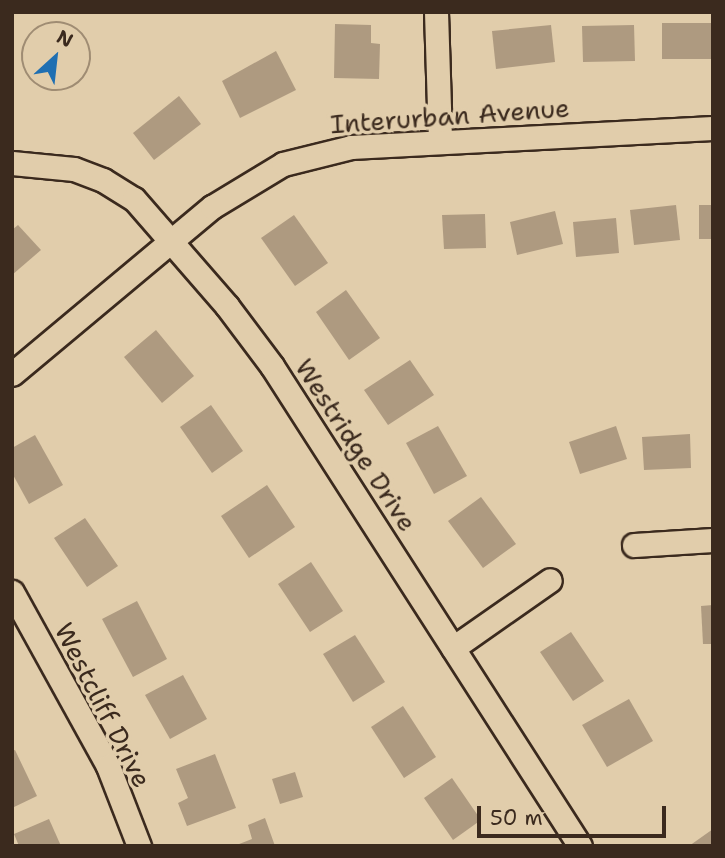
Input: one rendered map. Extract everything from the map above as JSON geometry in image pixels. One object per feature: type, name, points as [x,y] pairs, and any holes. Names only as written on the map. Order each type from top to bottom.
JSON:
[{"type":"street","points":[[436,12],[440,142]]},
{"type":"street","name":"Interurban Avenue","points":[[12,374],[212,206],[283,164],[351,147],[713,128]]},
{"type":"street","name":"Westridge Drive","points":[[12,163],[74,169],[103,180],[134,199],[172,240],[272,366],[580,846]]},
{"type":"street","points":[[634,545],[713,540]]},
{"type":"street","points":[[453,648],[550,580]]},
{"type":"street","name":"Westcliff Drive","points":[[12,592],[108,766],[139,846]]},
{"type":"building","points":[[662,23],[713,23],[713,59],[662,59]]},
{"type":"building","points":[[335,24],[371,25],[371,43],[380,44],[379,79],[334,78]]},
{"type":"building","points":[[551,25],[555,62],[496,69],[492,31]]},
{"type":"building","points":[[634,25],[635,61],[583,62],[582,26]]},
{"type":"building","points":[[276,51],[296,90],[240,118],[222,81]]},
{"type":"building","points":[[179,96],[201,124],[154,160],[133,133]]},
{"type":"building","points":[[676,205],[680,240],[634,245],[630,210]]},
{"type":"building","points":[[699,205],[713,205],[713,239],[699,239]]},
{"type":"building","points":[[555,211],[563,244],[517,255],[510,222]]},
{"type":"building","points":[[485,214],[486,248],[444,249],[442,215]]},
{"type":"building","points":[[294,215],[328,263],[295,286],[261,238]]},
{"type":"building","points":[[616,218],[619,253],[576,257],[573,222]]},
{"type":"building","points":[[18,225],[41,250],[12,275],[12,230]]},
{"type":"building","points":[[346,290],[380,338],[349,360],[316,312]]},
{"type":"building","points":[[156,330],[194,376],[162,403],[124,357]]},
{"type":"building","points":[[410,360],[434,395],[388,425],[364,390]]},
{"type":"building","points":[[211,405],[243,451],[212,473],[180,427]]},
{"type":"building","points":[[438,426],[467,476],[434,494],[406,443]]},
{"type":"building","points":[[616,426],[627,459],[580,474],[569,442]]},
{"type":"building","points":[[690,434],[691,468],[644,470],[642,437]]},
{"type":"building","points":[[35,435],[63,485],[29,504],[12,473],[12,448]]},
{"type":"building","points":[[267,485],[295,527],[249,558],[221,516]]},
{"type":"building","points":[[481,497],[516,544],[483,568],[448,521]]},
{"type":"building","points":[[85,518],[118,566],[87,587],[54,538]]},
{"type":"building","points":[[311,562],[343,611],[310,632],[278,584]]},
{"type":"building","points":[[137,601],[167,659],[133,677],[102,619]]},
{"type":"building","points":[[713,605],[713,644],[703,644],[701,606]]},
{"type":"building","points":[[571,632],[604,681],[573,701],[540,652]]},
{"type":"building","points":[[355,635],[385,682],[353,702],[323,654]]},
{"type":"building","points":[[183,675],[207,719],[170,739],[145,695]]},
{"type":"building","points":[[629,699],[653,741],[607,767],[582,725]]},
{"type":"building","points":[[403,706],[436,757],[404,778],[371,727]]},
{"type":"building","points":[[15,750],[37,796],[12,808],[12,751]]},
{"type":"building","points":[[215,754],[236,808],[187,826],[178,803],[188,798],[176,769]]},
{"type":"building","points":[[295,772],[303,797],[280,804],[272,779]]},
{"type":"building","points":[[452,778],[481,820],[453,840],[424,798]]},
{"type":"building","points":[[265,818],[275,846],[234,846],[252,839],[248,825]]},
{"type":"building","points":[[49,819],[61,846],[19,846],[14,834]]},
{"type":"building","points":[[713,829],[713,846],[689,846]]}]
